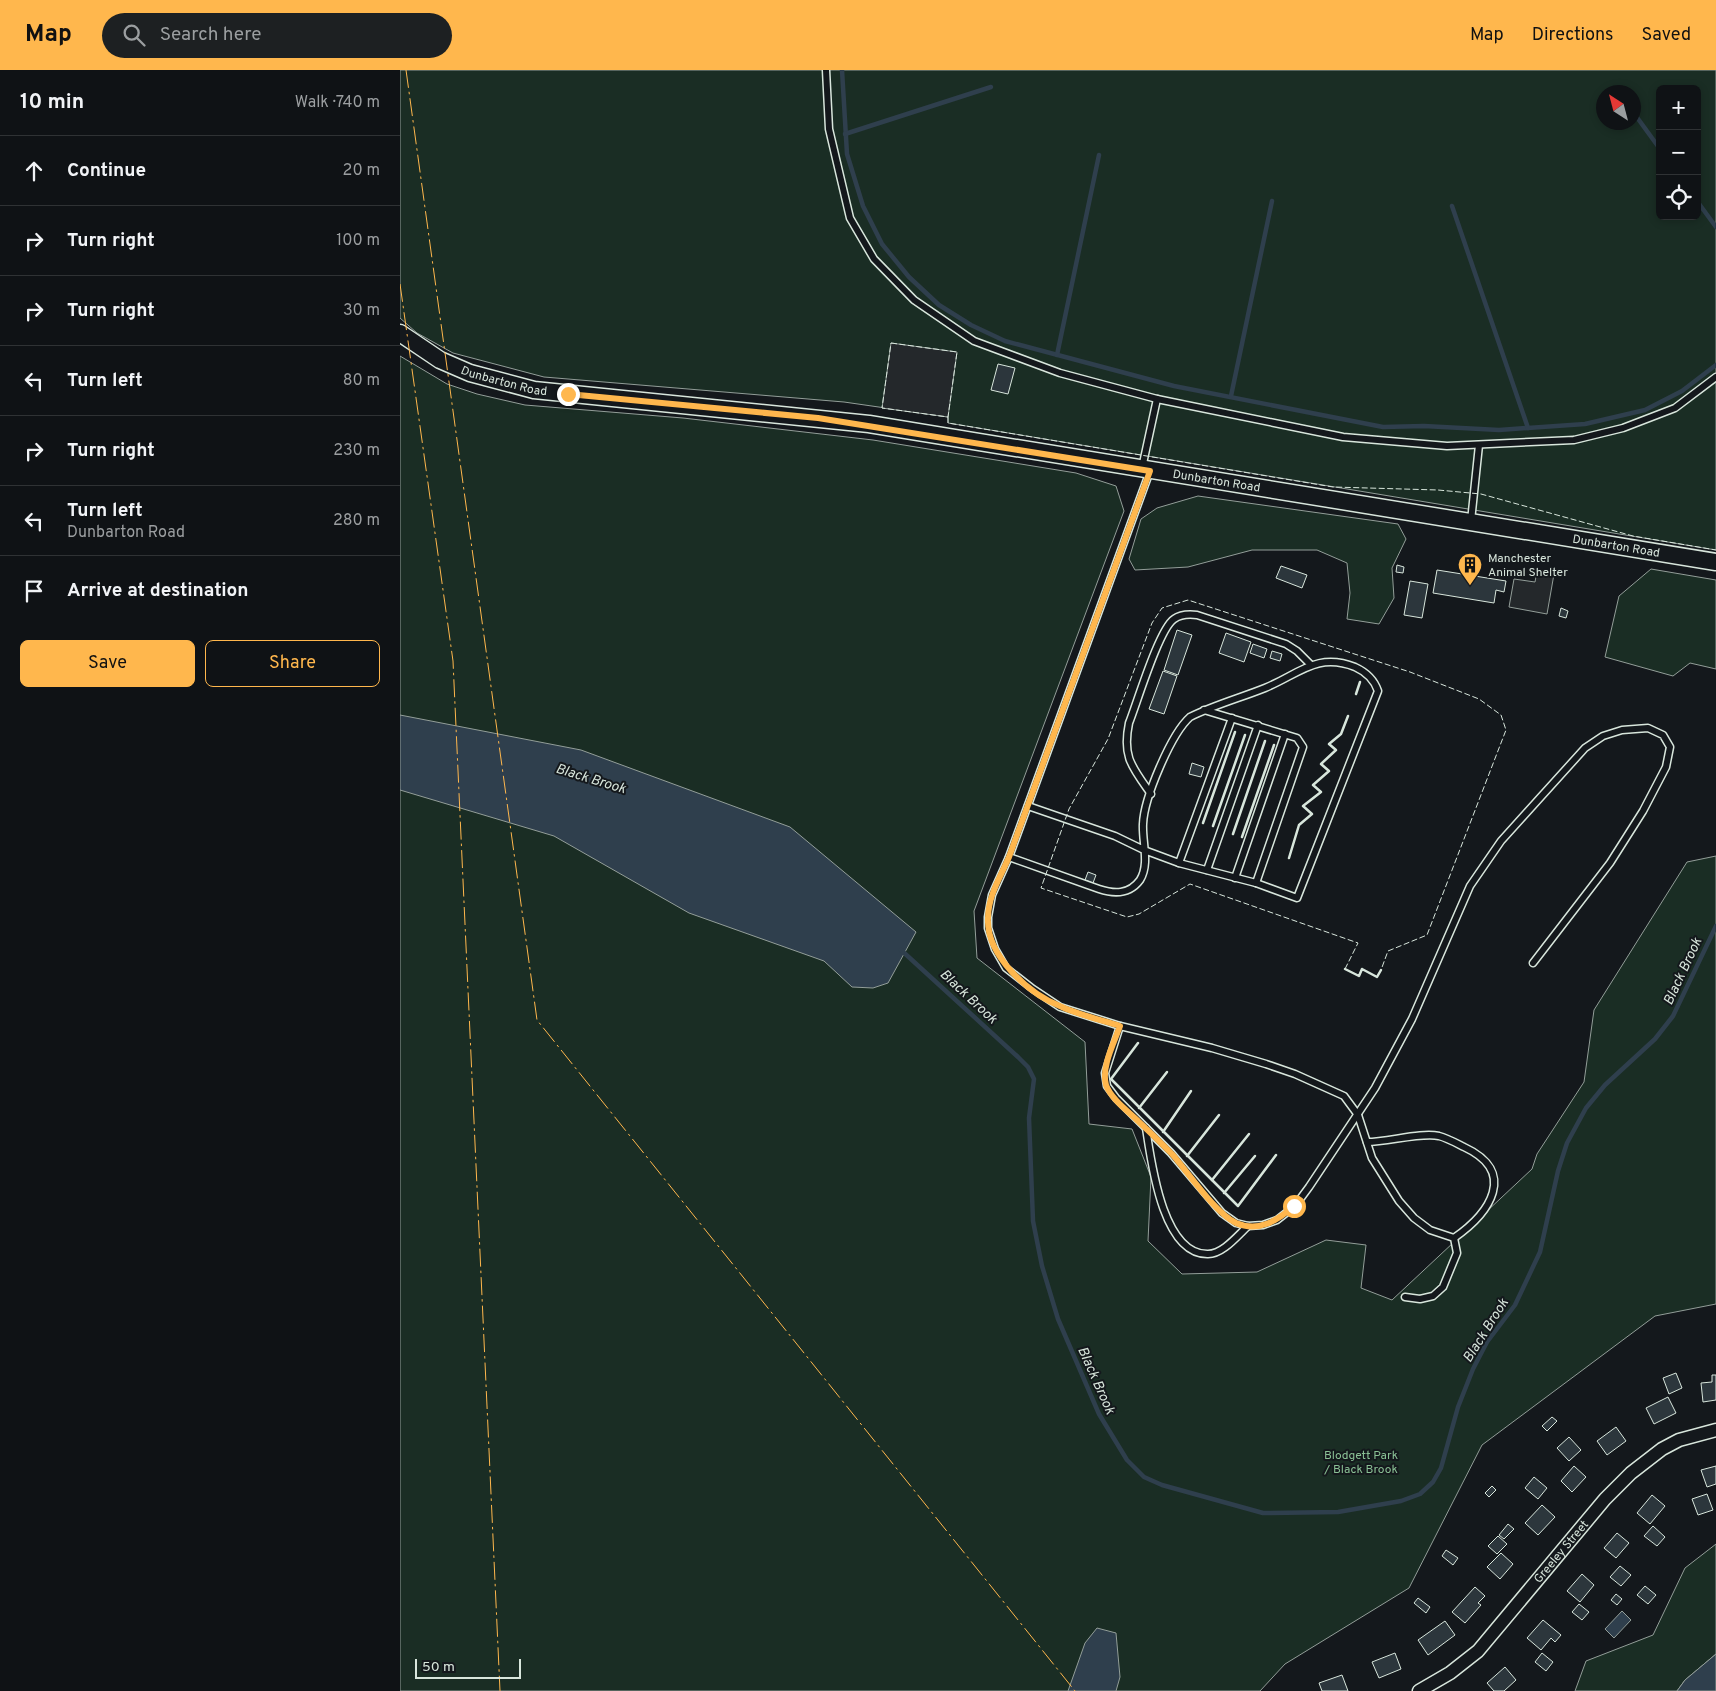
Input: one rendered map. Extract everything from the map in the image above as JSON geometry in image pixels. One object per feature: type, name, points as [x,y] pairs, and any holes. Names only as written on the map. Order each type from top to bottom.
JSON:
[{"type":"street","name":"Dunbarton Road","points":[[400,333],[440,360],[470,373],[534,390],[818,418],[1716,562]]},
{"type":"street","name":"Greeley Street","points":[[1419,1691],[1450,1673],[1478,1651],[1605,1499],[1631,1473],[1662,1449],[1679,1440],[1716,1430]]},
{"type":"lane","points":[[826,70],[829,129],[850,218],[874,259],[914,300],[974,341],[1060,373],[1157,399],[1343,438],[1447,446],[1574,440],[1623,428],[1674,408],[1716,377]]},
{"type":"lane","points":[[1157,399],[1146,470],[1028,806],[1009,857],[992,895],[988,928],[995,949],[1006,968],[1060,1007],[1120,1026],[1212,1048],[1295,1074],[1344,1096],[1358,1115],[1367,1142],[1385,1181],[1414,1218],[1430,1230],[1454,1238]]},
{"type":"lane","points":[[1471,522],[1479,445]]},
{"type":"lane","points":[[1151,794],[1129,763],[1126,751],[1126,736],[1129,723],[1162,636],[1175,618],[1187,614],[1197,614],[1286,644],[1297,651],[1311,665]]},
{"type":"lane","points":[[1009,857],[1113,894],[1128,891],[1139,881],[1145,868],[1144,850],[1143,823],[1151,794],[1172,740],[1180,726],[1190,717],[1264,688],[1319,662],[1335,661],[1363,670],[1375,682],[1378,691],[1297,898],[1256,883],[1179,863],[1144,850],[1115,836],[1028,806]]},
{"type":"lane","points":[[1204,710],[1258,724],[1297,738],[1303,747],[1256,883]]},
{"type":"lane","points":[[1179,863],[1232,718]]},
{"type":"lane","points":[[1207,870],[1258,724]]},
{"type":"lane","points":[[1120,1026],[1105,1072],[1107,1086],[1171,1153],[1222,1213],[1236,1223],[1248,1226],[1263,1226],[1277,1220],[1294,1206],[1358,1115],[1396,1052],[1470,886],[1501,841],[1569,765],[1591,744],[1603,736],[1622,730],[1648,728],[1663,735],[1670,747],[1666,767],[1643,811],[1610,863],[1533,963]]},
{"type":"lane","points":[[1235,878],[1285,734]]},
{"type":"lane","points":[[1146,1128],[1161,1205],[1184,1242],[1198,1253],[1209,1254],[1219,1251],[1248,1226]]},
{"type":"lane","points":[[1367,1142],[1393,1141],[1425,1135],[1440,1136],[1482,1157],[1492,1171],[1496,1185],[1488,1205],[1471,1226],[1454,1238]]},
{"type":"lane","points":[[1405,1297],[1420,1299],[1433,1296],[1443,1287],[1457,1253],[1454,1238]]},
{"type":"green space","points":[[400,70],[1716,70],[1716,550],[948,423],[948,417],[844,402],[544,377],[453,353],[417,333],[400,318]]},
{"type":"green space","name":"Blodgett Park / Black Brook","points":[[400,356],[447,384],[477,394],[525,405],[683,418],[873,440],[1076,473],[1116,486],[1124,511],[974,911],[977,958],[1085,1042],[1089,1124],[1132,1129],[1151,1177],[1148,1241],[1182,1274],[1257,1272],[1326,1240],[1366,1245],[1361,1288],[1392,1300],[1532,1169],[1537,1154],[1584,1082],[1594,1010],[1687,862],[1716,856],[1716,1304],[1655,1316],[1482,1445],[1409,1588],[1285,1664],[1260,1691],[400,1691]]},
{"type":"green space","points":[[1198,496],[1398,524],[1406,539],[1392,568],[1394,598],[1379,624],[1347,619],[1350,593],[1347,563],[1317,550],[1252,550],[1188,567],[1135,570],[1129,559],[1141,519],[1157,508]]},
{"type":"green space","points":[[1651,569],[1716,580],[1716,669],[1690,663],[1673,676],[1605,657],[1619,596]]},
{"type":"green space","points":[[1716,1544],[1716,1654],[1685,1680],[1677,1691],[1575,1691],[1586,1661],[1653,1635],[1685,1568]]},
{"type":"shaded area","points":[[891,343],[957,352],[948,417],[882,408]]},
{"type":"shaded area","points":[[1537,571],[1554,574],[1547,614],[1509,607],[1514,579],[1535,582]]},
{"type":"water","points":[[400,715],[581,750],[790,827],[916,932],[888,983],[873,988],[852,987],[824,961],[689,913],[554,836],[400,790]]},
{"type":"water","points":[[1622,1611],[1631,1620],[1614,1638],[1605,1629]]},
{"type":"water","points":[[1097,1628],[1116,1633],[1120,1677],[1116,1691],[1068,1691],[1085,1643]]},
{"type":"water","points":[[1716,1654],[1716,1691],[1677,1691],[1685,1680]]},
{"type":"building","points":[[998,364],[1015,368],[1008,394],[991,390]]},
{"type":"building","points":[[1397,565],[1404,567],[1403,573],[1396,572]]},
{"type":"building","points":[[1281,566],[1307,575],[1302,588],[1276,578]]},
{"type":"building","name":"Manchester Animal Shelter","points":[[1437,570],[1506,581],[1504,592],[1496,590],[1494,603],[1433,593]]},
{"type":"building","points":[[1410,581],[1428,584],[1422,618],[1404,615]]},
{"type":"building","points":[[1561,608],[1568,611],[1566,618],[1559,616]]},
{"type":"building","points":[[1177,630],[1192,635],[1178,675],[1164,670]]},
{"type":"building","points":[[1226,633],[1251,642],[1244,662],[1219,653]]},
{"type":"building","points":[[1253,644],[1267,649],[1264,658],[1250,653]]},
{"type":"building","points":[[1272,651],[1282,654],[1280,661],[1270,658]]},
{"type":"building","points":[[1163,671],[1177,676],[1164,714],[1149,709]]},
{"type":"building","points":[[1192,763],[1204,767],[1201,777],[1189,774]]},
{"type":"building","points":[[1088,872],[1096,875],[1093,883],[1085,880]]},
{"type":"building","points":[[1676,1373],[1682,1388],[1669,1394],[1663,1378]]},
{"type":"building","points":[[1712,1375],[1716,1375],[1716,1400],[1703,1402],[1701,1383],[1712,1382]]},
{"type":"building","points":[[1668,1397],[1676,1413],[1654,1424],[1646,1408]]},
{"type":"building","points":[[1552,1417],[1557,1421],[1547,1431],[1542,1426]]},
{"type":"building","points":[[1616,1427],[1626,1441],[1607,1455],[1597,1441]]},
{"type":"building","points":[[1569,1437],[1581,1450],[1569,1461],[1557,1448]]},
{"type":"building","points":[[1574,1466],[1586,1477],[1572,1492],[1561,1481]]},
{"type":"building","points":[[1716,1466],[1716,1484],[1707,1487],[1701,1470]]},
{"type":"building","points":[[1534,1477],[1547,1488],[1538,1499],[1525,1488]]},
{"type":"building","points":[[1492,1486],[1496,1490],[1489,1497],[1485,1493]]},
{"type":"building","points":[[1707,1494],[1713,1510],[1698,1515],[1692,1499]]},
{"type":"building","points":[[1652,1495],[1665,1506],[1650,1524],[1637,1513]]},
{"type":"building","points":[[1542,1505],[1555,1517],[1538,1535],[1525,1523]]},
{"type":"building","points":[[1508,1524],[1514,1529],[1504,1539],[1499,1535]]},
{"type":"building","points":[[1653,1526],[1665,1537],[1657,1546],[1644,1536]]},
{"type":"building","points":[[1617,1533],[1629,1543],[1616,1558],[1604,1548]]},
{"type":"building","points":[[1498,1536],[1507,1544],[1497,1554],[1488,1546]]},
{"type":"building","points":[[1446,1550],[1458,1558],[1453,1565],[1442,1556]]},
{"type":"building","points":[[1501,1553],[1513,1564],[1500,1579],[1487,1567]]},
{"type":"building","points":[[1620,1566],[1631,1575],[1621,1586],[1610,1577]]},
{"type":"building","points":[[1582,1574],[1594,1585],[1580,1602],[1567,1591]]},
{"type":"building","points":[[1645,1586],[1656,1595],[1648,1604],[1637,1595]]},
{"type":"building","points":[[1475,1587],[1485,1596],[1478,1603],[1481,1605],[1465,1623],[1452,1612]]},
{"type":"building","points":[[1616,1594],[1622,1599],[1617,1605],[1611,1600]]},
{"type":"building","points":[[1418,1598],[1430,1607],[1426,1613],[1414,1603]]},
{"type":"building","points":[[1579,1604],[1589,1612],[1582,1620],[1572,1612]]},
{"type":"building","points":[[1543,1620],[1561,1635],[1555,1642],[1551,1638],[1541,1650],[1527,1638]]},
{"type":"building","points":[[1445,1621],[1455,1635],[1428,1655],[1418,1640]]},
{"type":"building","points":[[1395,1653],[1401,1669],[1379,1678],[1372,1662]]},
{"type":"building","points":[[1542,1653],[1553,1662],[1546,1671],[1535,1662]]},
{"type":"building","points":[[1505,1667],[1516,1680],[1504,1691],[1494,1691],[1487,1683]]},
{"type":"building","points":[[1342,1675],[1348,1691],[1322,1691],[1319,1683]]},
{"type":"waterway","points":[[842,70],[847,154],[863,206],[882,244],[909,277],[939,305],[971,325],[1005,341],[1174,386],[1383,427],[1424,426],[1499,430],[1585,424],[1645,410],[1682,391],[1716,365]]},
{"type":"waterway","points":[[845,134],[991,87]]},
{"type":"waterway","points":[[1641,123],[1656,144]]},
{"type":"waterway","points":[[1057,355],[1099,155]]},
{"type":"waterway","points":[[1231,396],[1272,201]]},
{"type":"waterway","points":[[1452,206],[1528,428]]},
{"type":"waterway","points":[[1701,206],[1716,227]]},
{"type":"waterway","name":"Black Brook","points":[[901,950],[1018,1057],[1028,1067],[1034,1079],[1029,1118],[1033,1221],[1042,1266],[1058,1319],[1099,1414],[1127,1460],[1144,1477],[1162,1485],[1263,1513],[1338,1512],[1401,1501],[1420,1494],[1433,1482],[1441,1468],[1458,1407],[1473,1369],[1487,1342],[1515,1305],[1540,1252],[1558,1171],[1567,1143],[1586,1108],[1605,1085],[1655,1039],[1673,1016],[1716,926]]},
{"type":"fence","points":[[891,343],[957,352],[948,417],[882,408],[891,343]]},
{"type":"fence","points":[[948,417],[948,423],[1333,487],[1438,490],[1481,494],[1633,536],[1716,550]]},
{"type":"fence","points":[[1345,969],[1358,943],[1190,884],[1139,914],[1127,917],[1041,888],[1069,809],[1108,739],[1152,623],[1162,608],[1188,600],[1410,672],[1479,699],[1501,715],[1506,730],[1427,935],[1388,951],[1381,970]]},
{"type":"wall","points":[[1356,694],[1360,682]]},
{"type":"wall","points":[[1289,858],[1299,825],[1312,814],[1303,806],[1321,792],[1313,785],[1329,771],[1321,764],[1336,750],[1329,744],[1341,734],[1348,716]]},
{"type":"wall","points":[[1203,823],[1235,732]]},
{"type":"wall","points":[[1213,826],[1245,735]]},
{"type":"wall","points":[[1233,834],[1265,741]]},
{"type":"wall","points":[[1242,837],[1274,745]]},
{"type":"wall","points":[[1345,969],[1359,976],[1362,969],[1377,977],[1381,970]]},
{"type":"wall","points":[[1138,1043],[1111,1079],[1238,1206],[1276,1155]]},
{"type":"wall","points":[[1139,1108],[1167,1072]]},
{"type":"wall","points":[[1163,1132],[1191,1091]]},
{"type":"wall","points":[[1187,1156],[1219,1115]]},
{"type":"wall","points":[[1212,1180],[1249,1134]]},
{"type":"wall","points":[[1224,1193],[1255,1156]]},
{"type":"power","points":[[406,70],[537,1020],[1075,1691]]},
{"type":"power","points":[[400,284],[453,661],[500,1691]]},
{"type":"place","name":"Manchester Animal Shelter","points":[[1470,586]]},
{"type":"route","points":[[568,394],[718,407],[869,424],[1150,471],[1009,857],[992,895],[989,906],[988,928],[995,949],[1006,968],[1033,989],[1060,1007],[1120,1026],[1105,1072],[1107,1086],[1116,1098],[1171,1153],[1222,1213],[1236,1223],[1248,1226],[1263,1226],[1277,1220],[1294,1206]]}]
